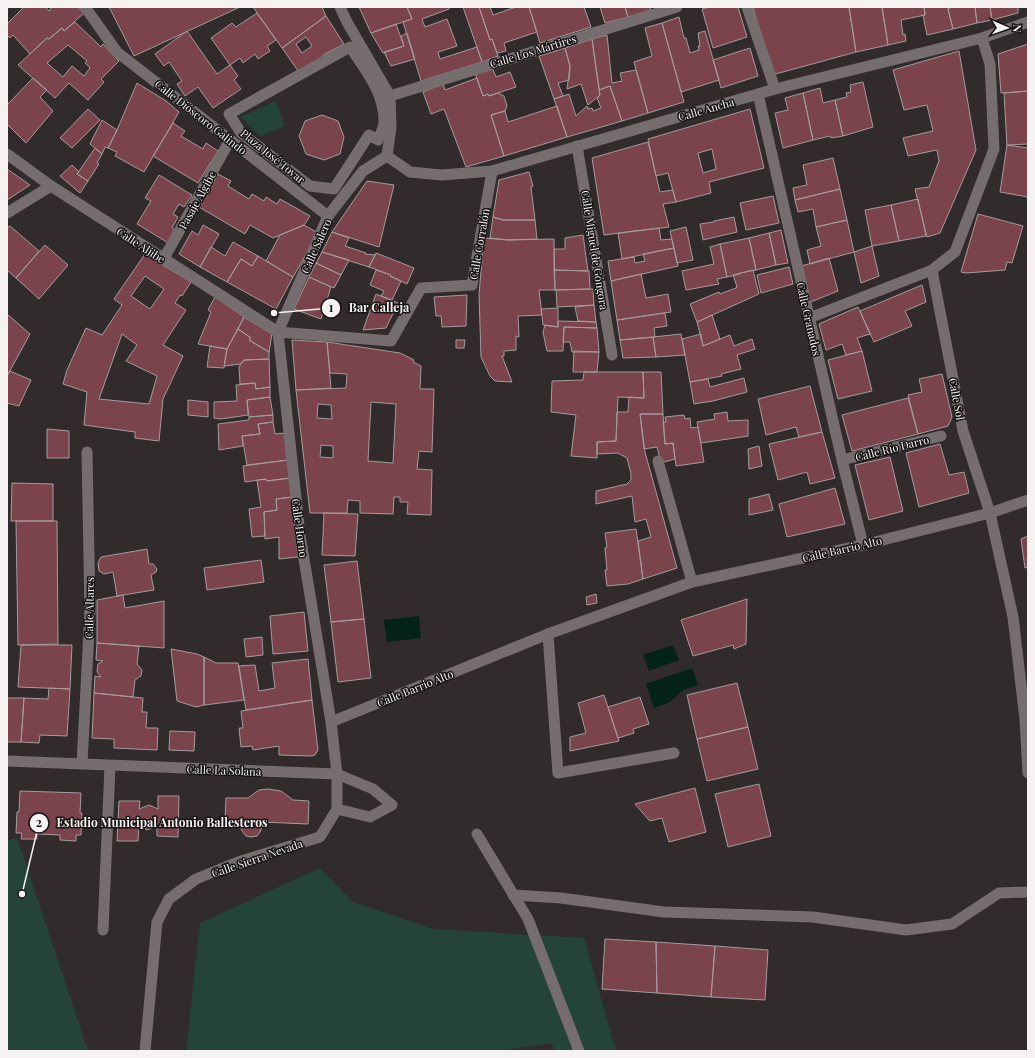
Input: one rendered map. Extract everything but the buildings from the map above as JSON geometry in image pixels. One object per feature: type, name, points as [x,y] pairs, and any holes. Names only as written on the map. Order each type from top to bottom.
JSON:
[{"type":"street","name":"Calle Dióscoro Galindo","points":[[86,7],[116,52],[328,216]]},
{"type":"street","points":[[340,7],[347,22],[390,96],[392,126],[387,156]]},
{"type":"street","name":"Calle Los Mártires","points":[[390,96],[677,7]]},
{"type":"street","points":[[747,7],[775,89]]},
{"type":"street","name":"Calle Ancha","points":[[387,156],[410,172],[442,175],[492,171],[775,89],[982,38],[1028,22]]},
{"type":"street","points":[[809,318],[932,270],[955,252],[994,149],[990,64],[982,38]]},
{"type":"street","name":"Plaza José Tovar","points":[[350,47],[367,73],[381,99],[384,123],[378,140],[369,135],[334,189],[310,186],[241,133],[229,114],[350,47]]},
{"type":"street","name":"Calle Granados","points":[[758,94],[863,545]]},
{"type":"street","name":"Pasaje Algibe","points":[[163,260],[230,140]]},
{"type":"street","name":"Calle Miguel de Góngora","points":[[577,146],[612,355]]},
{"type":"street","name":"Calle Aljibe","points":[[7,154],[50,186],[163,260],[278,332]]},
{"type":"street","name":"Calle Salero","points":[[278,332],[328,216],[362,170],[387,156]]},
{"type":"street","name":"Calle Corralón","points":[[278,332],[391,341],[421,288],[472,285],[492,171]]},
{"type":"street","points":[[7,213],[50,186]]},
{"type":"street","name":"Calle Sol","points":[[932,270],[962,431],[990,513],[1013,617],[1025,719],[1028,773]]},
{"type":"street","name":"Calle Horno","points":[[278,332],[300,535],[331,722]]},
{"type":"street","name":"Calle Río Darro","points":[[842,460],[941,436]]},
{"type":"street","name":"Calle Altares","points":[[82,764],[90,611],[87,452]]},
{"type":"street","points":[[658,461],[692,582]]},
{"type":"street","name":"Calle Barrio Alto","points":[[331,722],[548,634],[692,582],[863,545],[990,513],[1028,500]]},
{"type":"street","points":[[548,634],[558,773],[674,753]]},
{"type":"street","points":[[331,722],[337,774],[337,809]]},
{"type":"street","name":"Calle La Solana","points":[[7,761],[337,774],[373,788],[392,805],[370,817],[337,809]]},
{"type":"street","points":[[103,930],[110,766]]},
{"type":"street","name":"Calle Sierra Nevada","points":[[145,1051],[157,922],[169,899],[196,879],[231,865],[320,837],[337,809]]},
{"type":"street","points":[[477,834],[528,919],[579,1051]]},
{"type":"street","points":[[513,895],[561,898],[664,912],[813,917],[906,930],[952,924],[998,893],[1028,892]]},
{"type":"shaded area","points":[[276,101],[285,126],[260,136],[240,117]]},
{"type":"shaded area","points":[[419,616],[421,638],[387,642],[384,620]]},
{"type":"shaded area","points":[[673,645],[679,660],[649,671],[643,655]]},
{"type":"shaded area","points":[[692,668],[698,685],[683,690],[670,702],[654,708],[646,684]]},
{"type":"shaded area","points":[[17,838],[88,1051],[7,1051],[7,840]]},
{"type":"shaded area","points":[[320,868],[353,902],[433,929],[584,938],[616,1051],[554,1051],[552,1043],[498,1051],[186,1051],[200,923]]},
{"type":"place","name":"Bar Calleja","points":[[274,313]]},
{"type":"place","name":"Estadio Municipal Antonio Ballesteros","points":[[22,894]]}]
